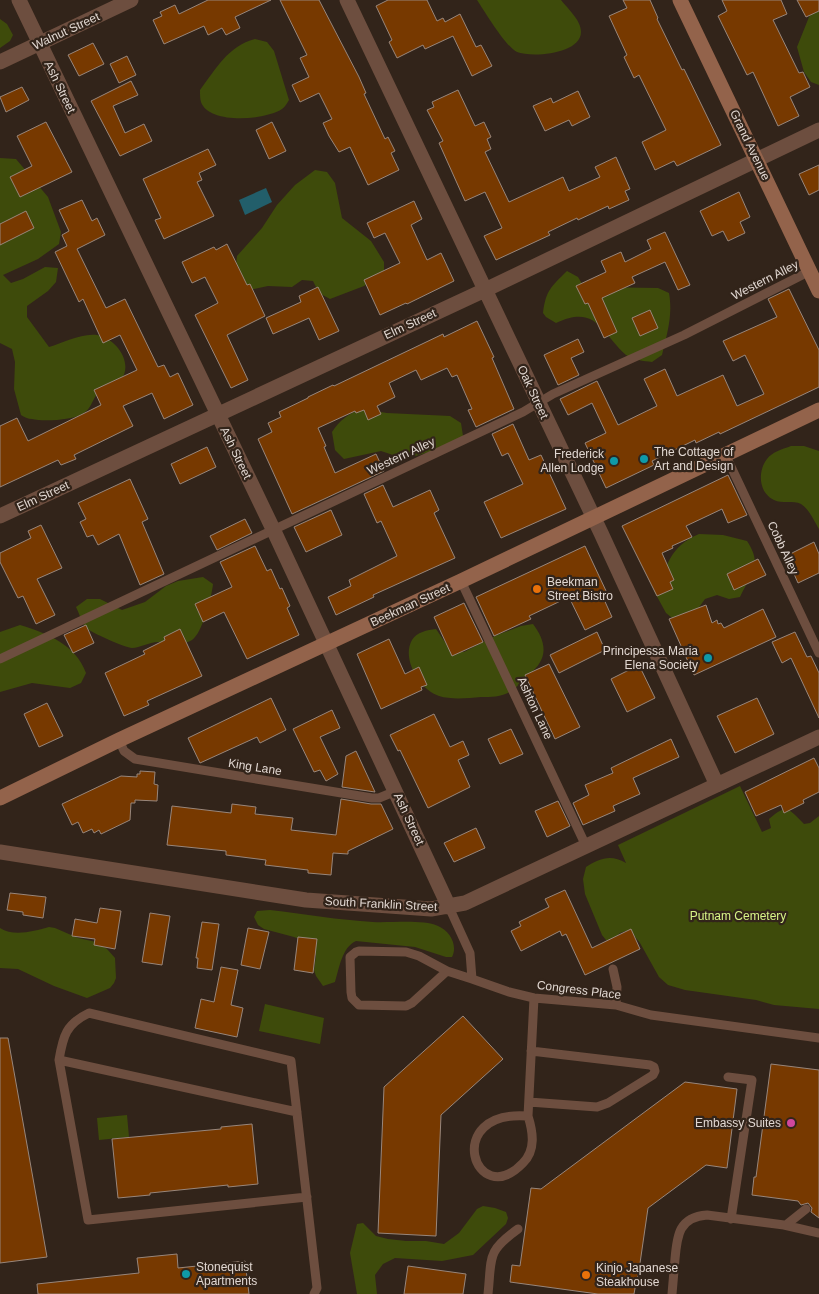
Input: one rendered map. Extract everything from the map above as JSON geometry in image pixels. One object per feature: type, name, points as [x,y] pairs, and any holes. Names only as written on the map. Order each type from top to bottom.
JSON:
[{"type":"street","name":"Ash Street","points":[[19,0],[217,415],[274,530],[449,907]]},
{"type":"street","name":"Walnut Street","points":[[0,62],[131,0]]},
{"type":"street","name":"Oak Street","points":[[347,0],[593,518],[717,785]]},
{"type":"street","name":"Grand Avenue","points":[[680,0],[819,291]]},
{"type":"street","name":"Elm Street","points":[[0,516],[485,290],[819,130]]},
{"type":"street","name":"Beekman Street","points":[[0,798],[119,740],[462,581],[819,410]]},
{"type":"street","name":"South Franklin Street","points":[[0,852],[306,900],[431,909],[449,907],[465,903],[819,737]]},
{"type":"lane","name":"Western Alley","points":[[0,659],[523,412],[553,394],[684,335],[810,272]]},
{"type":"lane","name":"Cobb Alley","points":[[725,454],[819,653]]},
{"type":"lane","name":"Ashton Lane","points":[[462,581],[586,846]]},
{"type":"lane","name":"King Lane","points":[[119,740],[124,751],[135,759],[372,798],[379,798],[396,791]]},
{"type":"lane","points":[[449,907],[470,953],[472,979]]},
{"type":"lane","name":"Congress Place","points":[[447,971],[412,1003],[406,1006],[359,1005],[352,998],[349,961],[352,954],[356,952],[406,952],[419,956],[447,971],[509,992],[534,998],[616,1005],[651,1015],[819,1038]]},
{"type":"lane","points":[[613,969],[617,987],[616,1005]]},
{"type":"lane","points":[[528,1116],[505,1116],[493,1120],[476,1137],[474,1148],[479,1166],[485,1174],[496,1178],[508,1176],[526,1160],[533,1139],[533,1130],[528,1116],[534,998]]},
{"type":"lane","points":[[307,1197],[88,1220],[59,1060],[63,1038],[75,1020],[89,1013],[291,1061],[307,1197],[317,1288],[314,1294]]},
{"type":"lane","points":[[529,1102],[591,1107],[603,1105],[652,1075],[655,1071],[654,1067],[650,1065],[531,1051]]},
{"type":"lane","points":[[59,1060],[297,1112]]},
{"type":"lane","points":[[728,1077],[752,1080],[731,1219]]},
{"type":"lane","points":[[786,1225],[806,1209]]},
{"type":"lane","points":[[672,1294],[677,1239],[680,1229],[687,1221],[697,1216],[707,1215],[786,1225],[819,1233]]},
{"type":"lane","points":[[488,1294],[494,1251],[501,1242],[518,1229]]},
{"type":"green space","points":[[477,0],[561,0],[579,23],[581,32],[579,39],[565,50],[544,54],[517,52],[502,37]]},
{"type":"green space","points":[[819,4],[819,85],[811,82],[804,72],[797,47],[809,17]]},
{"type":"green space","points":[[0,19],[7,24],[13,35],[10,41],[0,48]]},
{"type":"green space","points":[[255,39],[267,42],[274,51],[289,100],[286,105],[274,113],[251,118],[226,117],[206,109],[201,102],[200,90],[223,59],[237,47]]},
{"type":"green space","points":[[0,158],[16,159],[48,197],[61,232],[59,244],[38,259],[3,275],[11,283],[45,267],[58,268],[56,282],[48,291],[27,306],[27,317],[49,347],[78,337],[97,335],[104,337],[117,346],[124,360],[124,374],[120,381],[97,394],[86,411],[74,417],[44,420],[29,419],[21,415],[14,389],[15,362],[12,349],[0,343]]},
{"type":"green space","points":[[315,170],[327,172],[335,183],[342,218],[371,241],[384,262],[384,274],[364,286],[330,299],[319,293],[313,281],[302,280],[292,287],[268,286],[245,291],[234,285],[237,256],[262,228],[277,205],[295,185]]},
{"type":"green space","points":[[567,271],[578,277],[584,287],[658,288],[669,293],[670,317],[662,355],[652,362],[635,359],[626,355],[617,347],[604,330],[590,319],[581,317],[570,318],[556,323],[546,317],[543,313],[548,294],[553,285]]},
{"type":"green space","points":[[361,409],[387,413],[450,416],[461,423],[463,436],[454,445],[405,459],[381,451],[344,459],[335,450],[332,432],[345,418]]},
{"type":"green space","points":[[791,446],[804,446],[819,451],[819,529],[804,506],[795,502],[774,500],[765,492],[761,482],[762,470],[767,459]]},
{"type":"green space","points":[[699,534],[723,535],[747,541],[754,556],[754,569],[740,597],[729,599],[717,595],[705,599],[697,610],[676,621],[666,613],[654,591],[675,551],[689,539]]},
{"type":"green space","points":[[203,577],[213,584],[211,597],[203,623],[196,636],[188,642],[155,642],[132,648],[86,628],[76,607],[87,599],[100,599],[122,610],[145,602],[166,586],[178,581]]},
{"type":"green space","points":[[533,624],[544,648],[541,660],[520,684],[504,694],[493,697],[449,698],[439,696],[425,687],[414,673],[409,656],[409,648],[414,637],[423,632],[436,629],[451,651],[464,652],[497,635],[521,626]]},
{"type":"green space","points":[[20,625],[50,636],[68,648],[81,663],[86,673],[81,683],[70,688],[32,683],[0,692],[0,632]]},
{"type":"green space","name":"Putnam Cemetery","points":[[740,786],[762,832],[771,828],[769,819],[780,811],[788,810],[804,824],[810,823],[819,816],[819,1009],[774,1005],[756,1000],[685,990],[668,985],[659,977],[640,943],[632,933],[626,931],[620,933],[612,941],[606,940],[602,935],[585,894],[583,879],[586,867],[606,858],[621,860],[626,863],[618,845]]},
{"type":"green space","points":[[270,910],[360,921],[432,924],[446,931],[452,939],[454,952],[452,957],[446,957],[415,947],[356,941],[344,953],[335,982],[323,986],[314,970],[316,956],[312,944],[264,929],[258,925],[254,917],[257,911]]},
{"type":"green space","points":[[49,927],[78,938],[96,942],[107,949],[115,958],[116,978],[110,988],[87,998],[54,986],[18,969],[0,968],[0,928],[18,933]]},
{"type":"green space","points":[[265,1004],[324,1018],[320,1044],[259,1031]]},
{"type":"green space","points":[[127,1115],[129,1137],[99,1140],[97,1118]]},
{"type":"green space","points":[[483,1206],[506,1212],[508,1218],[506,1224],[473,1255],[442,1261],[395,1258],[383,1264],[375,1275],[377,1294],[357,1294],[350,1253],[357,1224],[363,1223],[376,1236],[388,1239],[444,1244],[459,1233],[477,1209]]},
{"type":"water","points":[[266,188],[272,202],[245,215],[239,200]]},
{"type":"building","points":[[208,0],[271,0],[235,17],[240,28],[226,35],[222,28],[208,35],[204,26],[164,44],[153,20],[162,16],[160,12],[175,5],[179,14]]},
{"type":"building","points":[[280,0],[319,0],[359,77],[366,93],[364,94],[385,139],[388,137],[395,151],[391,153],[399,170],[368,185],[350,147],[339,152],[329,136],[323,123],[332,119],[319,93],[300,102],[292,85],[309,77],[300,58],[307,55]]},
{"type":"building","points":[[388,0],[427,0],[437,21],[443,18],[445,22],[460,14],[476,47],[481,45],[492,66],[472,76],[453,36],[425,49],[423,45],[397,58],[389,42],[392,40],[376,6]]},
{"type":"building","points":[[623,0],[650,0],[657,19],[721,145],[677,166],[674,161],[655,170],[642,142],[666,130],[639,75],[634,78],[624,57],[627,55],[609,16],[627,8]]},
{"type":"building","points":[[722,0],[781,0],[787,14],[773,20],[799,73],[803,72],[810,87],[790,97],[799,116],[778,126],[753,72],[747,75],[718,16],[727,11]]},
{"type":"building","points":[[797,0],[819,0],[819,11],[806,17]]},
{"type":"building","points":[[93,43],[104,64],[79,76],[68,55]]},
{"type":"building","points":[[127,56],[136,75],[119,83],[110,64]]},
{"type":"building","points":[[131,81],[138,95],[113,106],[125,133],[144,124],[152,141],[120,156],[91,101]]},
{"type":"building","points":[[22,87],[29,100],[6,112],[0,97]]},
{"type":"building","points":[[458,90],[475,126],[484,122],[491,137],[487,139],[491,149],[485,152],[509,202],[563,177],[569,191],[600,177],[595,167],[616,157],[630,189],[625,191],[629,200],[609,209],[608,206],[578,220],[577,218],[548,232],[550,235],[496,260],[484,236],[502,228],[485,192],[465,201],[439,143],[443,141],[427,110],[434,107],[432,102]]},
{"type":"building","points":[[578,91],[590,117],[572,126],[569,120],[545,131],[533,106],[551,98],[553,103]]},
{"type":"building","points":[[46,122],[72,172],[20,197],[10,177],[32,166],[17,136]]},
{"type":"building","points":[[272,122],[286,151],[269,159],[256,130]]},
{"type":"building","points":[[208,149],[216,165],[199,173],[202,180],[197,182],[214,216],[164,239],[155,220],[161,218],[143,179]]},
{"type":"building","points":[[819,165],[819,190],[809,195],[799,174]]},
{"type":"building","points":[[739,192],[750,217],[740,222],[745,233],[728,241],[723,231],[712,236],[700,211]]},
{"type":"building","points":[[82,200],[92,221],[97,218],[105,235],[77,249],[106,308],[125,299],[158,367],[164,365],[170,377],[178,373],[193,405],[164,419],[152,393],[123,406],[133,426],[74,455],[76,459],[61,465],[58,460],[0,487],[0,426],[17,418],[28,441],[101,405],[94,390],[137,370],[120,335],[103,343],[83,299],[79,302],[55,252],[67,246],[62,235],[69,231],[59,210]]},
{"type":"building","points":[[414,201],[422,219],[411,225],[427,260],[441,253],[454,281],[380,315],[364,280],[400,263],[385,233],[374,238],[367,223]]},
{"type":"building","points":[[26,211],[34,228],[0,245],[0,224]]},
{"type":"building","points":[[665,232],[690,285],[678,290],[665,262],[632,277],[635,283],[602,298],[617,332],[604,338],[588,303],[585,304],[576,286],[606,272],[601,261],[621,252],[625,262],[651,249],[647,240]]},
{"type":"building","points":[[227,244],[247,285],[250,284],[265,316],[227,335],[248,380],[231,388],[195,315],[218,303],[205,277],[192,283],[182,262],[214,247],[216,250]]},
{"type":"building","points":[[318,287],[339,331],[319,340],[309,318],[273,334],[266,318],[301,302],[299,296]]},
{"type":"building","points":[[789,289],[819,350],[819,387],[720,434],[719,432],[696,443],[695,440],[652,461],[654,465],[606,488],[585,443],[606,433],[592,403],[568,415],[560,399],[597,381],[618,425],[657,406],[644,379],[665,369],[677,396],[723,375],[737,406],[764,394],[745,355],[733,361],[723,341],[777,317],[768,299]]},
{"type":"building","points":[[650,310],[658,328],[640,336],[632,318]]},
{"type":"building","points":[[477,321],[494,357],[492,358],[514,409],[476,427],[468,410],[472,409],[457,375],[452,377],[447,368],[421,380],[416,370],[389,383],[395,397],[377,406],[381,414],[368,420],[364,410],[356,413],[355,411],[318,428],[335,473],[376,454],[384,471],[292,514],[258,439],[272,432],[268,423],[281,417],[279,412],[308,397],[443,334],[444,337]]},
{"type":"building","points":[[578,339],[584,352],[571,358],[579,375],[558,385],[544,355]]},
{"type":"building","points":[[513,424],[529,460],[541,455],[566,509],[501,538],[484,502],[523,484],[508,453],[502,456],[492,434]]},
{"type":"building","points":[[207,447],[216,467],[180,484],[171,464]]},
{"type":"building","points":[[728,475],[747,515],[728,523],[722,509],[686,526],[692,537],[662,553],[674,580],[670,582],[673,589],[657,596],[622,526]]},
{"type":"building","points":[[130,479],[148,519],[142,522],[164,574],[140,585],[119,534],[98,545],[93,535],[87,537],[80,522],[86,519],[78,503]]},
{"type":"building","points":[[383,485],[393,507],[430,490],[439,510],[434,513],[455,558],[373,595],[374,597],[336,615],[328,597],[351,586],[349,580],[397,556],[381,521],[377,523],[364,494]]},
{"type":"building","points":[[331,510],[342,535],[306,552],[294,527]]},
{"type":"building","points":[[245,519],[252,533],[217,550],[210,536]]},
{"type":"building","points":[[41,525],[62,568],[37,579],[55,615],[36,624],[23,596],[18,598],[0,562],[0,553],[31,538],[28,531]]},
{"type":"building","points":[[814,542],[819,554],[819,573],[798,583],[786,556]]},
{"type":"building","points":[[255,546],[267,571],[271,569],[280,589],[282,588],[290,606],[287,608],[299,635],[247,659],[224,612],[203,622],[195,604],[232,587],[220,562]]},
{"type":"building","points":[[585,546],[607,593],[602,595],[612,617],[585,630],[569,597],[529,616],[531,619],[494,636],[476,597]]},
{"type":"building","points":[[758,559],[766,575],[734,590],[727,574]]},
{"type":"building","points":[[464,603],[483,642],[452,656],[434,617]]},
{"type":"building","name":"Principessa Maria Elena Society","points":[[706,605],[712,623],[717,620],[718,624],[721,623],[724,628],[763,609],[776,637],[694,675],[669,619]]},
{"type":"building","points":[[86,625],[94,643],[73,653],[64,635]]},
{"type":"building","points":[[180,629],[202,676],[147,701],[149,705],[124,716],[105,673],[145,654],[143,651],[165,640],[164,637]]},
{"type":"building","points":[[597,632],[605,650],[559,673],[550,655]]},
{"type":"building","points":[[795,632],[807,657],[811,656],[819,673],[819,718],[791,658],[782,663],[772,642]]},
{"type":"building","points":[[389,639],[405,674],[419,667],[427,685],[421,687],[422,690],[381,709],[357,654]]},
{"type":"building","points":[[549,664],[580,727],[555,739],[525,675]]},
{"type":"building","points":[[639,665],[655,698],[627,712],[611,679]]},
{"type":"building","points":[[271,698],[286,730],[260,743],[257,737],[200,763],[188,738]]},
{"type":"building","points":[[757,698],[774,734],[735,753],[717,716]]},
{"type":"building","points":[[47,703],[63,736],[39,747],[24,714]]},
{"type":"building","points":[[332,710],[340,728],[320,737],[338,774],[326,781],[320,770],[314,772],[293,729]]},
{"type":"building","points":[[434,714],[450,747],[463,741],[469,755],[458,760],[470,787],[428,808],[400,750],[398,751],[390,735]]},
{"type":"building","points":[[511,729],[523,754],[500,764],[488,739]]},
{"type":"building","points":[[671,739],[679,757],[633,778],[640,794],[613,806],[615,811],[583,825],[573,803],[589,795],[585,785],[613,773],[611,768]]},
{"type":"building","points":[[356,751],[375,792],[342,787],[346,756]]},
{"type":"building","points":[[814,758],[819,768],[819,792],[803,800],[804,803],[784,813],[781,805],[756,816],[745,792]]},
{"type":"building","points":[[140,771],[155,772],[154,784],[158,785],[157,801],[135,800],[135,803],[131,803],[130,820],[101,834],[99,830],[94,833],[92,829],[83,833],[78,822],[72,825],[62,804],[121,776],[137,777]]},
{"type":"building","points":[[341,799],[381,804],[393,829],[348,851],[348,854],[333,853],[331,875],[265,865],[266,860],[226,855],[226,851],[167,845],[172,806],[231,813],[232,804],[256,807],[255,814],[293,818],[291,830],[336,835]]},
{"type":"building","points":[[558,801],[570,826],[547,837],[535,811]]},
{"type":"building","points":[[476,828],[485,848],[454,862],[444,843]]},
{"type":"building","points":[[565,890],[592,948],[631,929],[640,949],[585,975],[566,934],[562,936],[560,931],[521,951],[511,931],[521,926],[519,922],[549,907],[545,899]]},
{"type":"building","points":[[10,893],[46,897],[43,918],[23,915],[23,912],[7,910]]},
{"type":"building","points":[[100,908],[121,911],[115,949],[94,945],[95,939],[72,936],[75,919],[97,923]]},
{"type":"building","points":[[150,913],[170,916],[162,965],[142,962]]},
{"type":"building","points":[[202,922],[219,924],[212,970],[197,968],[198,958],[196,958]]},
{"type":"building","points":[[248,928],[269,932],[260,969],[241,965]]},
{"type":"building","points":[[298,937],[317,939],[313,973],[294,970]]},
{"type":"building","points":[[221,967],[238,970],[231,1005],[243,1008],[237,1037],[195,1028],[201,999],[214,1002]]},
{"type":"building","points":[[463,1016],[503,1059],[441,1115],[436,1236],[378,1233],[384,1087]]},
{"type":"building","points":[[0,1038],[8,1038],[47,1257],[0,1263]]},
{"type":"building","name":"Embassy Suites","points":[[771,1064],[819,1070],[819,1218],[811,1212],[812,1208],[808,1203],[801,1205],[798,1201],[752,1195]]},
{"type":"building","points":[[685,1082],[737,1089],[727,1168],[706,1165],[648,1208],[634,1294],[598,1294],[510,1282],[512,1265],[520,1266],[531,1188],[541,1189]]},
{"type":"building","points":[[252,1124],[258,1184],[228,1187],[228,1185],[118,1198],[112,1139],[221,1129],[221,1127]]},
{"type":"building","name":"Stonequist Apartments","points":[[177,1254],[178,1268],[245,1261],[249,1294],[38,1294],[37,1284],[139,1273],[137,1258]]},
{"type":"building","points":[[408,1266],[466,1274],[463,1294],[404,1294]]},
{"type":"place","name":"The Cottage of Art and Design","points":[[644,459]]},
{"type":"place","name":"Frederick Allen Lodge","points":[[614,461]]},
{"type":"place","name":"Beekman Street Bistro","points":[[537,589]]},
{"type":"place","name":"Principessa Maria Elena Society","points":[[708,658]]},
{"type":"place","name":"Embassy Suites","points":[[791,1123]]},
{"type":"place","name":"Stonequist Apartments","points":[[186,1274]]},
{"type":"place","name":"Kinjo Japanese Steakhouse","points":[[586,1275]]}]
